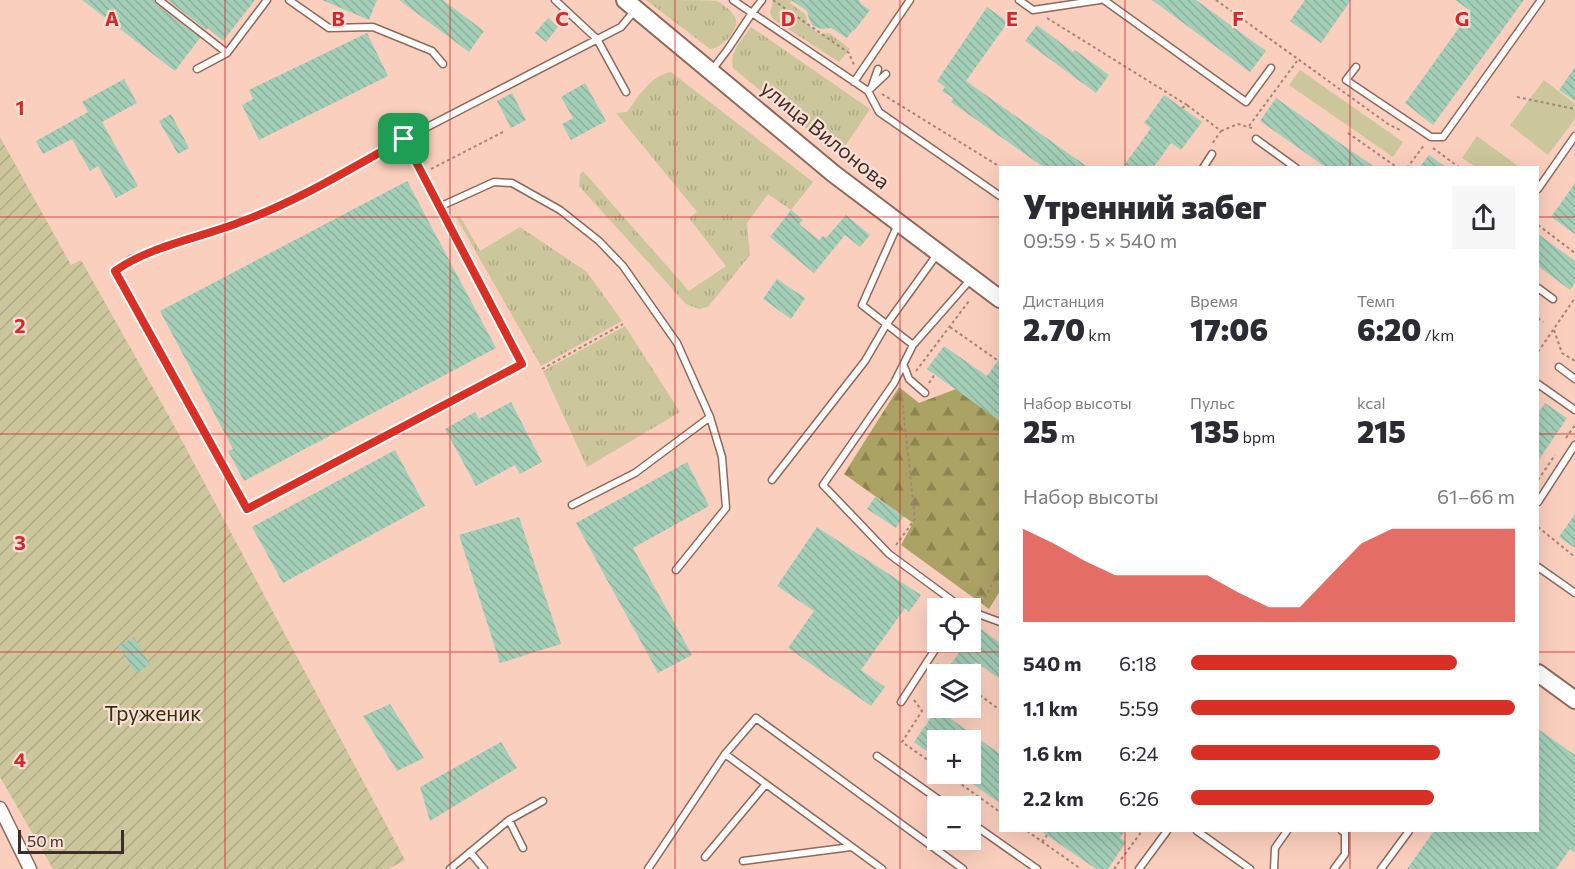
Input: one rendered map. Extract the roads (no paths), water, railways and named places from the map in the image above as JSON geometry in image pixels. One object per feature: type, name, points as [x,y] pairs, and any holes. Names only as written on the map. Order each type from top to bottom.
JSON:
[{"type":"street","name":"улица Вилонова","points":[[631,5],[834,174],[999,298]]},
{"type":"street","points":[[1539,674],[1575,700]]},
{"type":"street","points":[[0,808],[30,869]]},
{"type":"lane","points":[[159,0],[227,53]]},
{"type":"lane","points":[[197,69],[227,53],[267,0]]},
{"type":"lane","points":[[289,0],[329,28],[373,27],[432,51],[443,64]]},
{"type":"lane","points":[[555,0],[597,39],[626,92]]},
{"type":"lane","points":[[733,0],[870,89],[879,112],[999,195]]},
{"type":"lane","points":[[711,71],[762,0]]},
{"type":"lane","points":[[856,79],[910,0]]},
{"type":"lane","points":[[1019,0],[1033,10],[1102,0],[1246,102],[1271,68]]},
{"type":"lane","points":[[1356,68],[1346,80],[1431,137],[1443,137],[1541,0]]},
{"type":"lane","points":[[404,139],[522,364],[247,509],[115,271],[131,259],[244,221],[294,199],[404,139],[621,27],[631,5]]},
{"type":"lane","points":[[870,89],[878,69]]},
{"type":"lane","points":[[870,89],[886,74]]},
{"type":"lane","points":[[1539,188],[1575,136]]},
{"type":"lane","points":[[1256,140],[1293,166]]},
{"type":"lane","points":[[1204,166],[1210,152]]},
{"type":"lane","points":[[439,207],[494,182],[512,183],[560,210],[599,241],[623,266],[677,343],[710,417],[722,457],[726,508],[676,570]]},
{"type":"lane","points":[[898,224],[862,305],[913,345]]},
{"type":"lane","points":[[772,480],[865,361],[886,325],[938,253]]},
{"type":"lane","points":[[948,598],[889,554],[823,485],[894,383],[913,345],[972,278]]},
{"type":"lane","points":[[1539,289],[1552,299]]},
{"type":"lane","points":[[904,366],[909,380],[925,393]]},
{"type":"lane","points":[[1559,367],[1575,379]]},
{"type":"lane","points":[[1539,385],[1575,410]]},
{"type":"lane","points":[[572,505],[635,473],[710,417]]},
{"type":"lane","points":[[1539,500],[1575,445]]},
{"type":"lane","points":[[1539,568],[1575,592]]},
{"type":"lane","points":[[981,615],[999,622]]},
{"type":"lane","points":[[901,702],[934,652]]},
{"type":"lane","points":[[648,869],[725,754],[756,718],[963,869]]},
{"type":"lane","points":[[725,754],[882,869]]},
{"type":"lane","points":[[877,756],[934,796]]},
{"type":"lane","points":[[705,857],[766,784]]},
{"type":"lane","points":[[450,869],[509,820],[543,801]]},
{"type":"lane","points":[[509,820],[523,848]]},
{"type":"lane","points":[[981,830],[1037,869]]},
{"type":"lane","points":[[1139,869],[1166,832]]},
{"type":"lane","points":[[1198,832],[1250,869]]},
{"type":"lane","points":[[1274,869],[1275,848],[1286,832]]},
{"type":"lane","points":[[1334,869],[1345,854],[1344,832]]},
{"type":"lane","points":[[1382,869],[1408,832]]},
{"type":"lane","points":[[742,861],[852,847]]},
{"type":"lane","points":[[470,852],[484,869]]},
{"type":"park label","name":"Труженик","points":[[153,714]]}]
